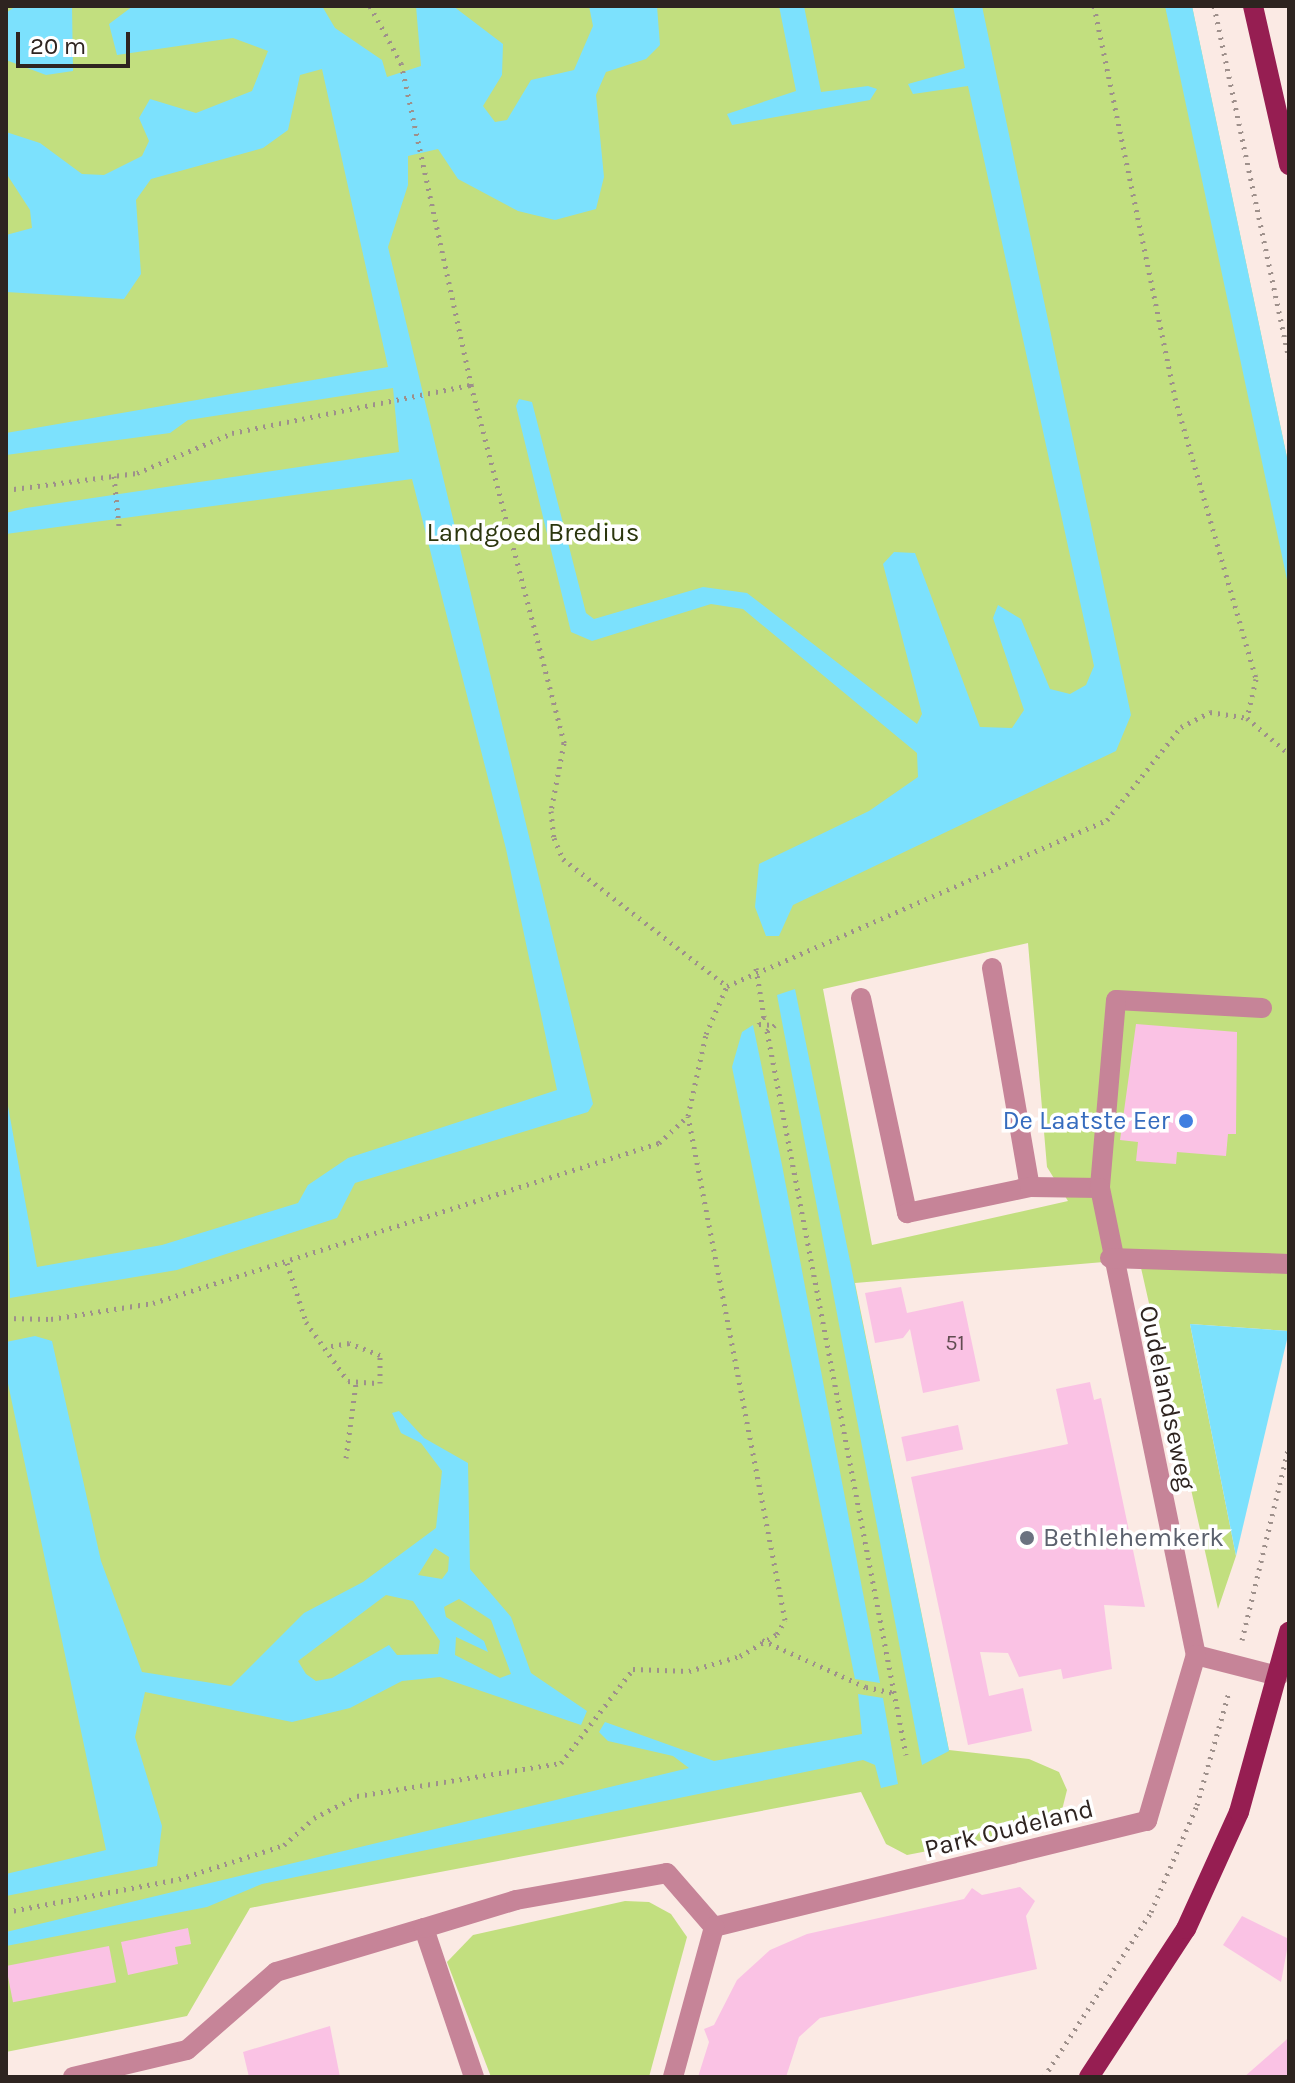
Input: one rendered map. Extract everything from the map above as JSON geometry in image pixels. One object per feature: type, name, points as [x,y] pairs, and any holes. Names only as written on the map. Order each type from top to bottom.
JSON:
[{"type":"main road","points":[[1253,6],[1289,165]]},
{"type":"main road","points":[[1089,2077],[1186,1929],[1239,1812],[1289,1632]]},
{"type":"street","points":[[992,968],[1030,1187]]},
{"type":"street","points":[[861,998],[907,1213],[1030,1187],[1100,1188]]},
{"type":"street","name":"Oudelandseweg","points":[[1196,1655],[1110,1258],[1100,1188],[1116,1000],[1262,1008]]},
{"type":"street","points":[[1110,1258],[1289,1264]]},
{"type":"street","points":[[1196,1655],[1278,1676]]},
{"type":"street","name":"Park Oudeland","points":[[714,1927],[1147,1821],[1196,1655]]},
{"type":"street","points":[[73,2077],[187,2050],[276,1972],[516,1900],[667,1873],[714,1927],[673,2077]]},
{"type":"street","points":[[424,1928],[474,2077]]},
{"type":"path","points":[[370,6],[401,63],[471,385],[564,743],[551,811],[554,838],[563,859],[727,986]]},
{"type":"path","points":[[1094,6],[1175,398],[1256,679],[1247,718]]},
{"type":"path","points":[[1214,6],[1289,358]]},
{"type":"path","points":[[6,490],[114,476],[232,433],[430,396],[471,385]]},
{"type":"path","points":[[114,476],[119,526]]},
{"type":"path","points":[[6,1912],[179,1879],[284,1845],[314,1818],[357,1796],[561,1763],[633,1669],[689,1671],[740,1656],[785,1620],[688,1116],[706,1034],[727,986],[756,968],[1107,820],[1181,727],[1210,712],[1247,718],[1289,754]]},
{"type":"path","points":[[756,968],[764,1017],[759,1024],[775,1025],[767,1031],[906,1755]]},
{"type":"path","points":[[6,1318],[51,1319],[153,1303],[659,1143],[688,1116]]},
{"type":"path","points":[[287,1263],[306,1322],[356,1383],[346,1458]]},
{"type":"path","points":[[326,1347],[349,1343],[380,1355],[380,1383],[356,1383]]},
{"type":"path","points":[[761,1640],[866,1687],[894,1693]]},
{"type":"green space","name":"Landgoed Bredius","points":[[6,6],[1192,6],[1289,467],[1289,1331],[1190,1324],[1236,1556],[1218,1609],[1139,1259],[855,1283],[949,1750],[1029,1759],[1059,1772],[1067,1790],[1062,1810],[1042,1829],[907,1855],[886,1844],[861,1792],[250,1908],[187,2016],[6,2052]],"holes":[[[1028,943],[1047,1167],[1068,1201],[872,1245],[823,989]]]},
{"type":"green space","points":[[625,1901],[649,1902],[671,1914],[687,1937],[649,2077],[491,2077],[447,1962],[473,1935]]},
{"type":"water","points":[[16,6],[72,6],[73,71],[46,75],[6,60],[6,13]]},
{"type":"water","points":[[133,6],[322,6],[335,28],[382,60],[387,77],[421,66],[416,6],[453,6],[503,44],[502,75],[483,106],[495,122],[507,120],[531,80],[574,70],[593,26],[589,6],[657,6],[660,45],[646,59],[606,72],[596,95],[604,177],[596,209],[555,220],[518,211],[458,179],[438,149],[408,156],[408,185],[388,247],[593,1104],[588,1112],[355,1183],[337,1218],[177,1270],[10,1298],[6,1095],[37,1267],[162,1245],[298,1203],[308,1185],[348,1158],[557,1090],[506,849],[412,479],[6,534],[6,513],[26,508],[399,452],[393,388],[188,420],[170,433],[6,455],[6,433],[388,367],[322,69],[300,75],[288,130],[263,148],[151,179],[136,200],[141,274],[124,299],[6,292],[6,235],[32,228],[30,210],[6,173],[6,132],[40,143],[82,174],[104,175],[142,156],[149,141],[139,118],[150,99],[196,113],[252,91],[268,51],[233,38],[117,55],[109,24]]},
{"type":"water","points":[[779,6],[804,6],[821,92],[868,86],[877,89],[870,100],[732,125],[727,114],[796,91]]},
{"type":"water","points":[[953,6],[982,6],[1131,715],[1116,751],[793,905],[779,936],[766,936],[755,907],[759,864],[869,811],[918,777],[917,753],[743,609],[711,604],[592,641],[571,632],[516,406],[519,399],[532,402],[586,613],[594,619],[703,587],[747,593],[917,724],[922,714],[883,564],[894,552],[915,553],[980,727],[1012,728],[1024,710],[993,618],[998,605],[1021,619],[1050,689],[1070,694],[1086,685],[1094,666],[968,86],[913,94],[908,84],[965,68]]},
{"type":"water","points":[[1165,6],[1192,6],[1289,467],[1289,589]]},
{"type":"water","points":[[795,989],[949,1751],[922,1765],[777,995]]},
{"type":"water","points":[[753,1025],[880,1683],[855,1679],[732,1067],[742,1032]]},
{"type":"water","points":[[1190,1324],[1289,1331],[1236,1556]]},
{"type":"water","points":[[35,1336],[52,1341],[101,1561],[142,1672],[231,1686],[304,1613],[363,1582],[436,1528],[442,1471],[421,1443],[401,1433],[392,1413],[399,1411],[424,1438],[468,1463],[470,1569],[511,1617],[531,1673],[587,1711],[581,1725],[440,1677],[402,1681],[350,1708],[292,1722],[145,1692],[135,1737],[162,1826],[157,1866],[6,1896],[6,1874],[106,1850],[6,1374],[6,1342]],"holes":[[[435,1548],[449,1557],[448,1571],[442,1579],[418,1575]],[[386,1595],[413,1601],[440,1641],[438,1654],[397,1655],[389,1645],[332,1678],[316,1681],[306,1674],[298,1661]],[[459,1599],[491,1620],[511,1674],[500,1678],[455,1655],[456,1637],[488,1652],[484,1641],[446,1617],[444,1607]]]},
{"type":"water","points":[[858,1694],[883,1698],[898,1784],[881,1788],[875,1765],[863,1760],[262,1884],[207,1907],[6,1946],[6,1932],[689,1768],[673,1756],[608,1741],[599,1732],[605,1722],[714,1761],[862,1734]]},
{"type":"building","points":[[1136,1024],[1237,1032],[1236,1134],[1228,1134],[1226,1156],[1177,1152],[1176,1164],[1136,1161],[1138,1142],[1120,1140]]},
{"type":"building","points":[[901,1287],[907,1313],[963,1301],[980,1381],[923,1393],[910,1329],[903,1338],[875,1343],[865,1293]]},
{"type":"building","name":"Bethlehemkerk","points":[[1090,1382],[1094,1400],[1101,1398],[1145,1607],[1104,1605],[1112,1669],[1063,1679],[1061,1669],[1019,1677],[1008,1653],[980,1652],[989,1696],[1023,1688],[1032,1731],[968,1745],[911,1477],[1068,1444],[1056,1389]]},
{"type":"building","points":[[958,1425],[963,1449],[906,1462],[901,1437]]},
{"type":"building","points":[[1020,1887],[1035,1901],[1026,1916],[1037,1969],[820,2018],[799,2037],[786,2077],[698,2077],[709,2042],[704,2029],[714,2025],[737,1980],[770,1950],[807,1934],[964,1899],[972,1888],[982,1895]]},
{"type":"building","points":[[1242,1916],[1289,1939],[1281,1982],[1223,1945]]},
{"type":"building","points":[[188,1928],[191,1944],[175,1947],[178,1964],[128,1975],[121,1942]]},
{"type":"building","points":[[109,1946],[116,1982],[13,2002],[6,1966]]},
{"type":"building","points":[[330,2026],[340,2077],[249,2077],[243,2052]]},
{"type":"building","points":[[1289,2037],[1289,2077],[1244,2077],[1285,2041]]},
{"type":"place","name":"De Laatste Eer","points":[[1186,1121]]},
{"type":"place","name":"Bethlehemkerk","points":[[1027,1538]]}]
